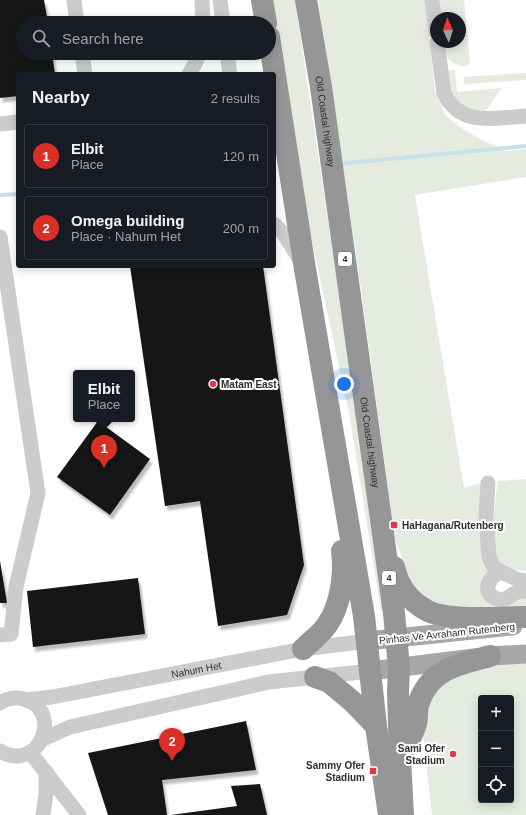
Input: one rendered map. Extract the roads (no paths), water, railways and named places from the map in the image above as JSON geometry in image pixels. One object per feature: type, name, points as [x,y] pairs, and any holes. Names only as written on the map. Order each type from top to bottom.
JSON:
[{"type":"highway","points":[[262,0],[265,16]]},
{"type":"highway","name":"Old Coastal highway","points":[[306,0],[321,87],[397,638],[399,668],[398,691],[400,759],[404,815]]},
{"type":"highway","points":[[272,60],[274,72]]},
{"type":"highway","points":[[276,83],[305,269],[367,641],[376,726],[389,815]]},
{"type":"highway","points":[[303,648],[328,624],[337,604],[342,584],[343,557],[328,462],[319,349]]},
{"type":"highway","points":[[380,518],[396,577],[405,593],[425,610],[443,616],[460,618],[526,617]]},
{"type":"highway","points":[[400,759],[416,724],[418,703],[427,684],[449,668],[490,656]]},
{"type":"highway","points":[[315,677],[329,682],[352,701],[376,726]]},
{"type":"main road","name":"Pinhas Ve Avraham Rutenberg","points":[[367,641],[526,625]]},
{"type":"main road","points":[[370,671],[490,656],[526,654]]},
{"type":"street","points":[[74,0],[77,16]]},
{"type":"street","points":[[202,0],[203,16]]},
{"type":"street","points":[[220,0],[222,16]]},
{"type":"street","points":[[432,0],[434,12]]},
{"type":"street","points":[[438,48],[444,93],[447,100],[455,109],[465,115],[477,117],[526,116]]},
{"type":"street","points":[[83,60],[85,72]]},
{"type":"street","points":[[190,72],[197,60]]},
{"type":"street","points":[[228,60],[230,72]]},
{"type":"street","points":[[0,124],[16,122]]},
{"type":"street","points":[[276,226],[284,234],[305,269]]},
{"type":"street","points":[[0,237],[38,493],[16,586],[11,634],[0,636]]},
{"type":"street","points":[[488,482],[486,517],[489,556],[493,566],[501,572],[517,580],[526,581]]},
{"type":"street","points":[[501,572],[495,574],[489,580],[488,589],[493,597],[497,599],[506,599],[516,592],[526,591]]},
{"type":"street","name":"Nahum Het","points":[[1,701],[18,698],[26,700],[59,695],[303,648],[367,641]]},
{"type":"street","points":[[41,740],[70,727],[269,682],[370,671]]},
{"type":"street","points":[[0,751],[14,756],[22,755],[37,747],[41,740],[44,731],[43,717],[35,705],[26,700]]},
{"type":"street","points":[[30,752],[79,815]]},
{"type":"street","points":[[43,815],[46,794],[46,772]]},
{"type":"waterway","points":[[337,164],[526,146]]},
{"type":"waterway","points":[[0,195],[16,194]]},
{"type":"place","name":"Matam East","points":[[213,384]]},
{"type":"place","name":"Elbit","points":[[104,468]]},
{"type":"place","name":"HaHagana/Rutenberg","points":[[394,525]]},
{"type":"place","name":"Sami Ofer Stadium","points":[[453,754]]},
{"type":"place","name":"Omega building","points":[[172,761]]},
{"type":"place","name":"Sammy Ofer Stadium","points":[[373,771]]}]
